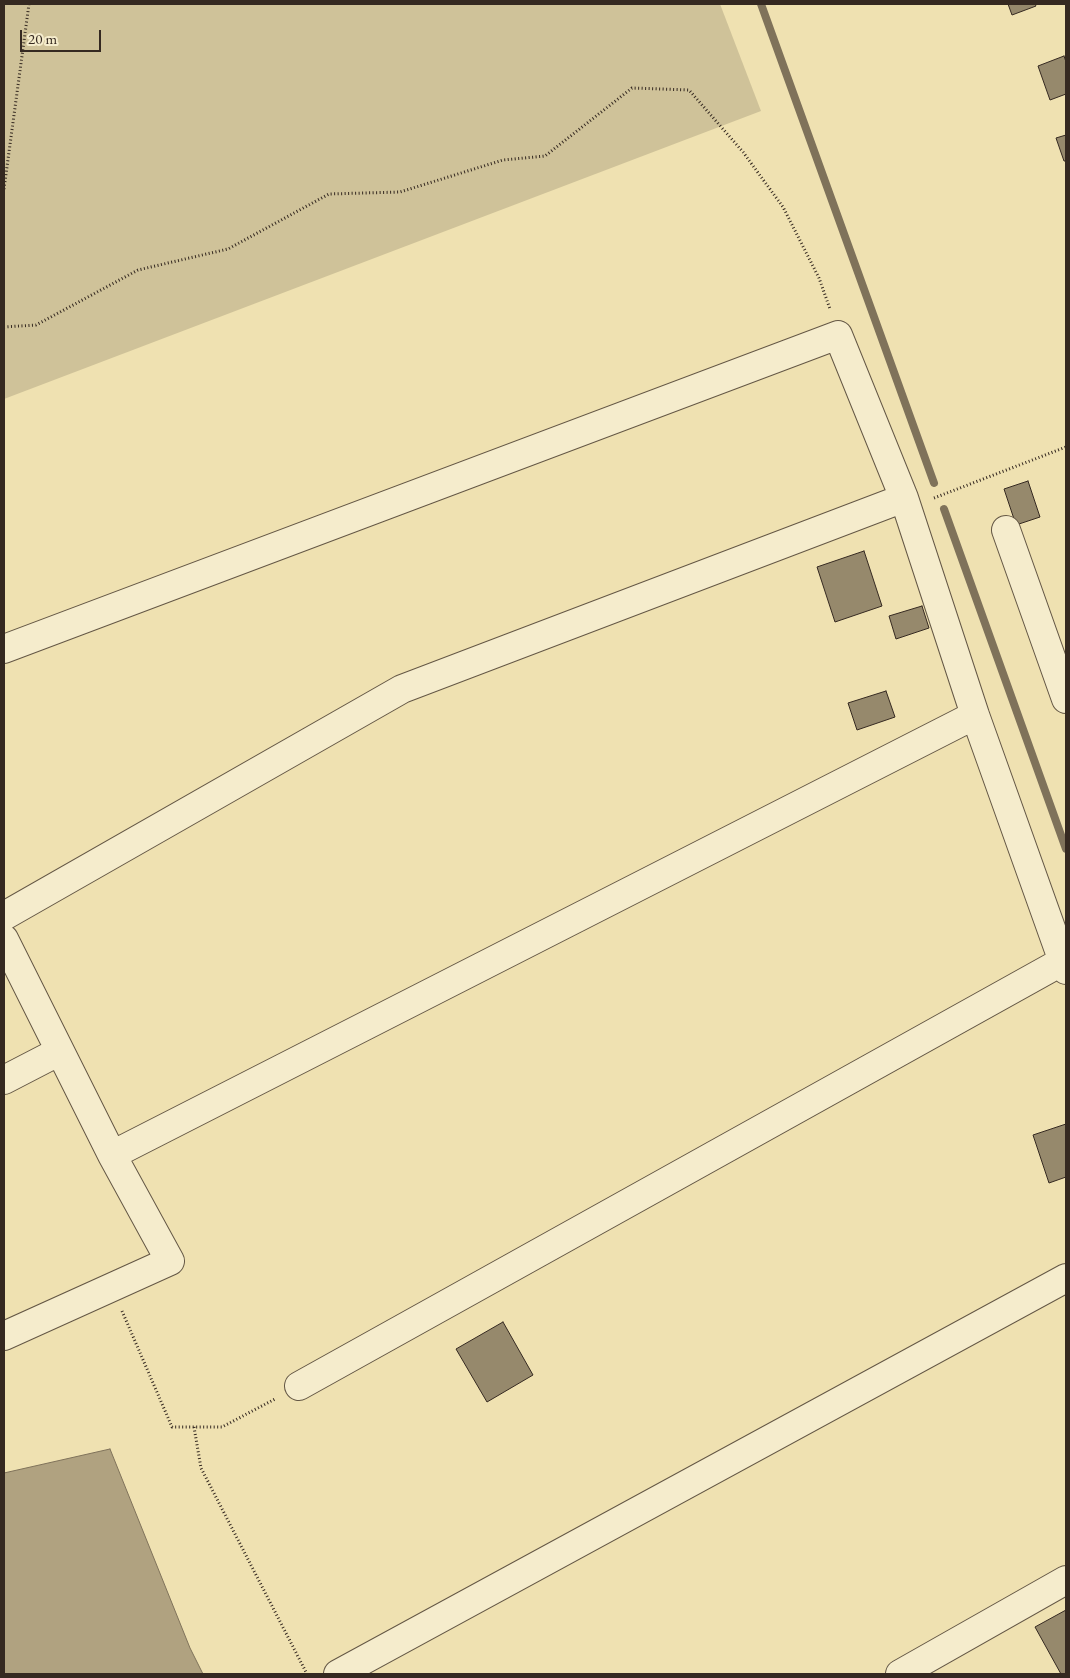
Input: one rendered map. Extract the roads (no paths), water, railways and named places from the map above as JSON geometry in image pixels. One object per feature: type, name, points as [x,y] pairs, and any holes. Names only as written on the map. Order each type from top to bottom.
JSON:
[{"type":"street","points":[[4,649],[838,335],[906,503],[975,715],[1064,966],[299,1386]]},
{"type":"street","points":[[4,916],[402,689],[906,503]]},
{"type":"street","points":[[1006,530],[1066,699]]},
{"type":"street","points":[[112,1155],[975,715]]},
{"type":"street","points":[[4,939],[112,1155],[170,1261],[4,1336]]},
{"type":"street","points":[[4,1080],[60,1052]]},
{"type":"street","points":[[338,1674],[1066,1278]]},
{"type":"street","points":[[900,1674],[1066,1580]]},
{"type":"waterway","points":[[761,4],[934,483]]},
{"type":"waterway","points":[[944,509],[1066,849]]}]
